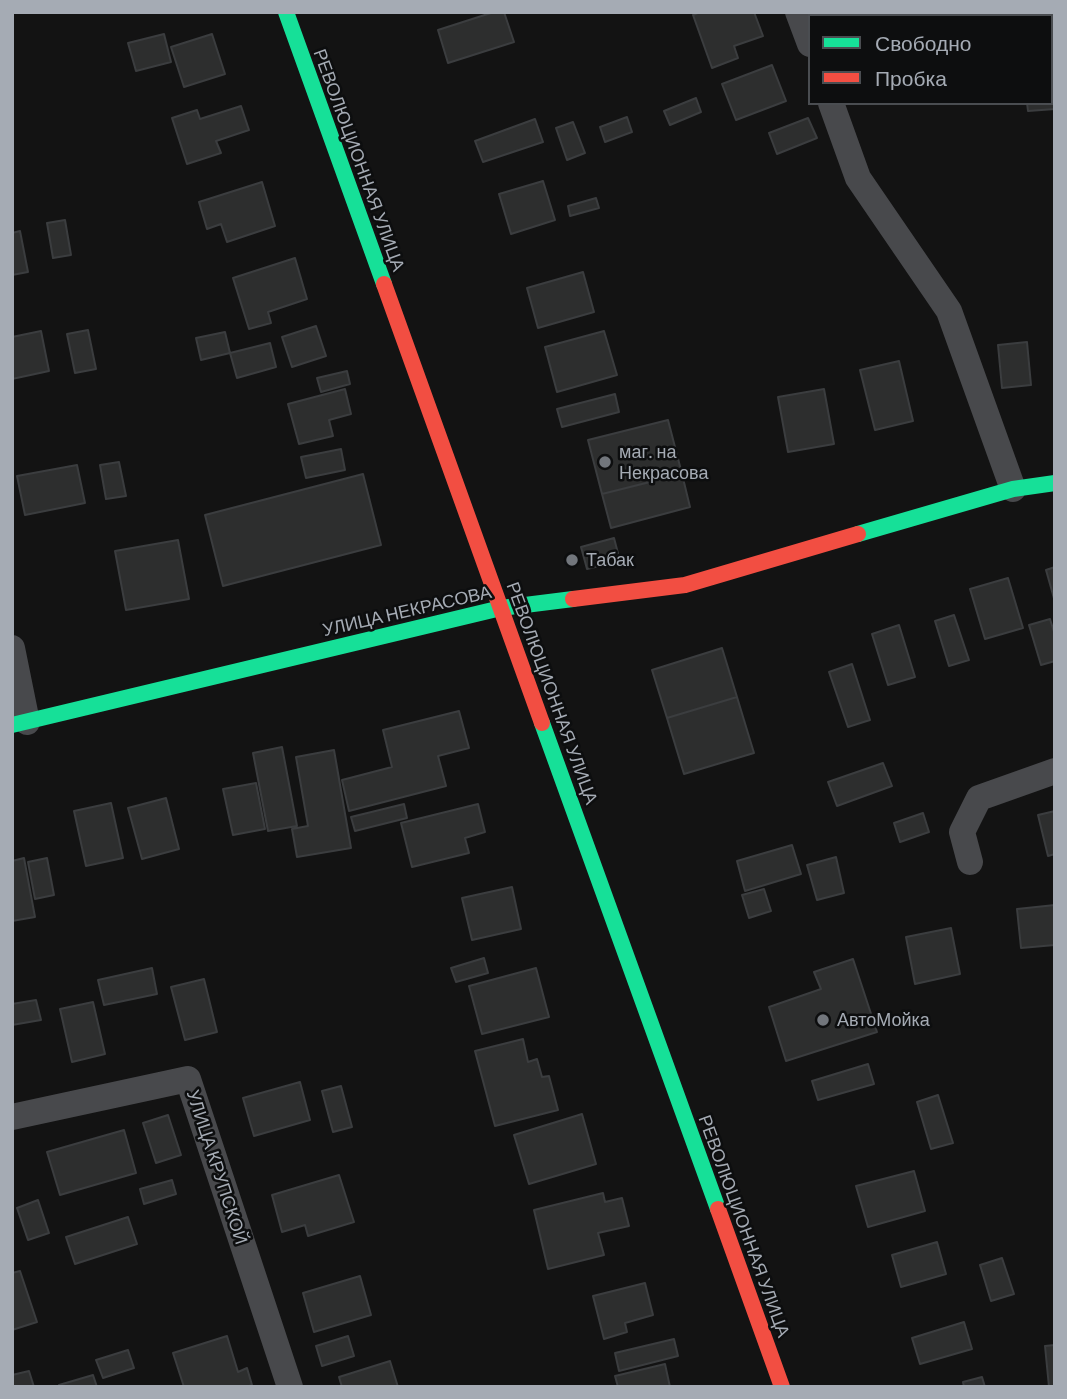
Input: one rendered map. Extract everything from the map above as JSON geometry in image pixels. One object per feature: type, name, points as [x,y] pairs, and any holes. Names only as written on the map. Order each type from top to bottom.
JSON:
[{"type":"street","name":"РЕВОЛЮЦИОННАЯ УЛИЦА","points":[[286,12],[782,1387]]},
{"type":"street","points":[[798,12],[808,39]]},
{"type":"street","points":[[832,105],[858,178],[949,311],[1013,489]]},
{"type":"street","name":"УЛИЦА НЕКРАСОВА","points":[[20,723],[501,608],[685,585],[1013,489],[1055,483]]},
{"type":"street","points":[[12,648],[20,723]]},
{"type":"street","points":[[970,862],[962,832],[979,798],[1055,771]]},
{"type":"street","name":"УЛИЦА КРУПСКОЙ","points":[[12,1117],[188,1079],[290,1387]]},
{"type":"building","points":[[494,12],[504,12],[514,42],[448,63],[438,30]]},
{"type":"building","points":[[700,12],[754,12],[763,36],[734,46],[738,58],[712,68],[693,15]]},
{"type":"building","points":[[835,12],[872,12],[867,14]]},
{"type":"building","points":[[164,34],[171,62],[136,71],[128,43]]},
{"type":"building","points":[[212,34],[225,74],[184,87],[171,47]]},
{"type":"building","points":[[772,65],[786,101],[736,120],[722,84]]},
{"type":"building","points":[[1055,92],[1055,109],[1028,111],[1027,105],[1053,105]]},
{"type":"building","points":[[696,98],[701,112],[670,125],[664,111]]},
{"type":"building","points":[[241,106],[249,130],[216,141],[221,153],[187,164],[172,118],[197,110],[200,119]]},
{"type":"building","points":[[627,117],[632,132],[605,142],[600,127]]},
{"type":"building","points":[[808,118],[817,138],[777,154],[769,133]]},
{"type":"building","points":[[535,119],[543,142],[483,162],[475,141]]},
{"type":"building","points":[[573,122],[585,153],[567,160],[556,128]]},
{"type":"building","points":[[543,181],[555,220],[511,234],[499,194]]},
{"type":"building","points":[[262,182],[275,226],[227,242],[221,224],[207,229],[199,202]]},
{"type":"building","points":[[596,198],[599,208],[570,216],[568,206]]},
{"type":"building","points":[[65,220],[71,255],[53,258],[47,223]]},
{"type":"building","points":[[20,231],[28,272],[12,275],[12,233]]},
{"type":"building","points":[[295,258],[307,299],[268,312],[271,323],[249,329],[233,278]]},
{"type":"building","points":[[583,272],[594,312],[538,328],[527,288]]},
{"type":"building","points":[[316,326],[326,356],[292,367],[282,337]]},
{"type":"building","points":[[88,330],[96,369],[75,373],[67,334]]},
{"type":"building","points":[[41,331],[49,371],[12,379],[12,337]]},
{"type":"building","points":[[604,331],[617,375],[557,392],[545,347]]},
{"type":"building","points":[[225,332],[230,353],[201,360],[196,338]]},
{"type":"building","points":[[1027,342],[1031,385],[1002,388],[998,345]]},
{"type":"building","points":[[270,343],[276,367],[237,378],[230,353]]},
{"type":"building","points":[[899,361],[913,421],[875,430],[860,370]]},
{"type":"building","points":[[347,371],[350,384],[321,392],[317,378]]},
{"type":"building","points":[[345,389],[351,414],[329,420],[333,436],[299,444],[288,404]]},
{"type":"building","points":[[824,389],[834,444],[788,452],[778,397]]},
{"type":"building","points":[[615,394],[619,412],[562,427],[557,409]]},
{"type":"building","points":[[668,420],[682,474],[602,494],[588,440]]},
{"type":"building","points":[[341,449],[345,470],[306,478],[301,457]]},
{"type":"building","points":[[119,462],[126,496],[106,499],[100,465]]},
{"type":"building","points":[[77,465],[85,503],[25,515],[17,476]]},
{"type":"building","points":[[363,474],[381,545],[223,586],[205,515]]},
{"type":"building","points":[[682,474],[690,507],[611,528],[602,494]]},
{"type":"building","points":[[614,538],[620,561],[587,569],[581,547]]},
{"type":"building","points":[[178,540],[189,599],[126,610],[115,551]]},
{"type":"building","points":[[1055,567],[1055,602],[1046,570]]},
{"type":"building","points":[[1008,578],[1023,628],[985,639],[970,589]]},
{"type":"building","points":[[954,615],[969,660],[949,666],[935,621]]},
{"type":"building","points":[[1050,619],[1055,635],[1055,661],[1041,665],[1029,625]]},
{"type":"building","points":[[899,625],[915,677],[888,685],[872,634]]},
{"type":"building","points":[[722,648],[737,697],[667,718],[652,670]]},
{"type":"building","points":[[852,664],[870,720],[848,727],[829,672]]},
{"type":"building","points":[[737,697],[754,753],[684,774],[667,718]]},
{"type":"building","points":[[459,711],[469,748],[438,756],[446,786],[349,811],[342,780],[392,767],[383,730]]},
{"type":"building","points":[[282,747],[297,826],[268,831],[253,753]]},
{"type":"building","points":[[334,750],[351,848],[297,857],[292,829],[308,826],[296,757]]},
{"type":"building","points":[[883,763],[892,786],[837,806],[828,782]]},
{"type":"building","points":[[256,783],[265,829],[233,835],[223,789]]},
{"type":"building","points":[[166,798],[179,849],[142,859],[128,808]]},
{"type":"building","points":[[111,803],[123,858],[86,866],[74,811]]},
{"type":"building","points":[[404,804],[407,818],[355,831],[351,817]]},
{"type":"building","points":[[478,804],[485,832],[465,838],[469,853],[412,867],[401,823]]},
{"type":"building","points":[[1055,811],[1055,854],[1048,856],[1038,815]]},
{"type":"building","points":[[923,813],[929,832],[900,842],[894,823]]},
{"type":"building","points":[[792,845],[801,874],[745,891],[737,861]]},
{"type":"building","points":[[836,857],[844,893],[817,900],[807,865]]},
{"type":"building","points":[[24,858],[35,917],[12,921],[12,861]]},
{"type":"building","points":[[47,858],[54,895],[35,899],[28,862]]},
{"type":"building","points":[[512,887],[521,929],[472,940],[462,898]]},
{"type":"building","points":[[764,889],[771,911],[749,918],[742,895]]},
{"type":"building","points":[[1055,905],[1055,945],[1021,948],[1017,909]]},
{"type":"building","points":[[951,928],[960,974],[915,984],[906,937]]},
{"type":"building","points":[[484,958],[488,973],[456,982],[451,968]]},
{"type":"building","name":"АвтоМойка","points":[[853,959],[877,1032],[786,1061],[769,1007],[821,989],[814,972]]},
{"type":"building","points":[[152,968],[157,994],[104,1005],[98,980]]},
{"type":"building","points":[[536,968],[549,1017],[482,1034],[469,986]]},
{"type":"building","points":[[204,979],[217,1032],[185,1040],[171,987]]},
{"type":"building","points":[[36,1000],[41,1020],[12,1025],[12,1004]]},
{"type":"building","points":[[93,1002],[105,1054],[72,1062],[60,1009]]},
{"type":"building","points":[[523,1039],[528,1062],[537,1059],[542,1077],[549,1076],[558,1110],[495,1126],[475,1051]]},
{"type":"building","points":[[868,1064],[874,1084],[818,1100],[812,1081]]},
{"type":"building","points":[[300,1082],[310,1120],[254,1136],[243,1098]]},
{"type":"building","points":[[341,1086],[352,1127],[333,1132],[322,1091]]},
{"type":"building","points":[[938,1095],[953,1143],[931,1149],[917,1102]]},
{"type":"building","points":[[582,1114],[596,1164],[529,1184],[514,1135]]},
{"type":"building","points":[[168,1115],[181,1155],[156,1163],[143,1123]]},
{"type":"building","points":[[124,1130],[136,1173],[60,1195],[47,1152]]},
{"type":"building","points":[[914,1171],[925,1211],[868,1227],[856,1186]]},
{"type":"building","points":[[339,1175],[354,1222],[308,1236],[305,1225],[282,1232],[272,1195]]},
{"type":"building","points":[[172,1180],[176,1194],[144,1204],[140,1189]]},
{"type":"building","points":[[603,1193],[605,1202],[622,1198],[629,1226],[598,1233],[604,1255],[548,1269],[534,1210]]},
{"type":"building","points":[[38,1200],[49,1233],[28,1240],[17,1208]]},
{"type":"building","points":[[128,1217],[137,1244],[75,1264],[66,1237]]},
{"type":"building","points":[[937,1242],[946,1274],[901,1287],[892,1255]]},
{"type":"building","points":[[1002,1258],[1014,1294],[991,1301],[980,1265]]},
{"type":"building","points":[[20,1271],[37,1322],[12,1330],[12,1273]]},
{"type":"building","points":[[360,1276],[371,1315],[314,1332],[303,1293]]},
{"type":"building","points":[[645,1283],[653,1315],[625,1323],[627,1332],[604,1339],[593,1296]]},
{"type":"building","points":[[964,1322],[972,1349],[920,1364],[912,1338]]},
{"type":"building","points":[[227,1336],[238,1372],[247,1368],[252,1385],[184,1387],[173,1353]]},
{"type":"building","points":[[348,1336],[354,1356],[322,1366],[316,1346]]},
{"type":"building","points":[[674,1339],[678,1356],[619,1371],[615,1353]]},
{"type":"building","points":[[1055,1345],[1055,1387],[1049,1387],[1045,1346]]},
{"type":"building","points":[[128,1350],[134,1368],[103,1378],[96,1360]]},
{"type":"building","points":[[390,1361],[398,1387],[342,1387],[339,1377]]},
{"type":"building","points":[[665,1364],[670,1387],[618,1387],[615,1376]]},
{"type":"building","points":[[29,1371],[34,1387],[12,1387],[12,1375]]},
{"type":"building","points":[[93,1375],[97,1387],[59,1385]]},
{"type":"building","points":[[982,1377],[985,1387],[964,1387],[963,1382]]},
{"type":"traffic: fast","points":[[286,12],[384,284]]},
{"type":"traffic: fast","points":[[858,534],[1013,489],[1055,483]]},
{"type":"traffic: fast","points":[[12,725],[501,608],[573,599]]},
{"type":"traffic: fast","points":[[542,723],[718,1209]]},
{"type":"traffic: jam","points":[[384,284],[542,723]]},
{"type":"traffic: jam","points":[[573,599],[685,585],[858,534]]},
{"type":"traffic: jam","points":[[718,1209],[782,1387]]},
{"type":"place","name":"маг. на Некрасова","points":[[605,462]]},
{"type":"place","name":"Табак","points":[[572,560]]},
{"type":"place","name":"АвтоМойка","points":[[823,1020]]}]
